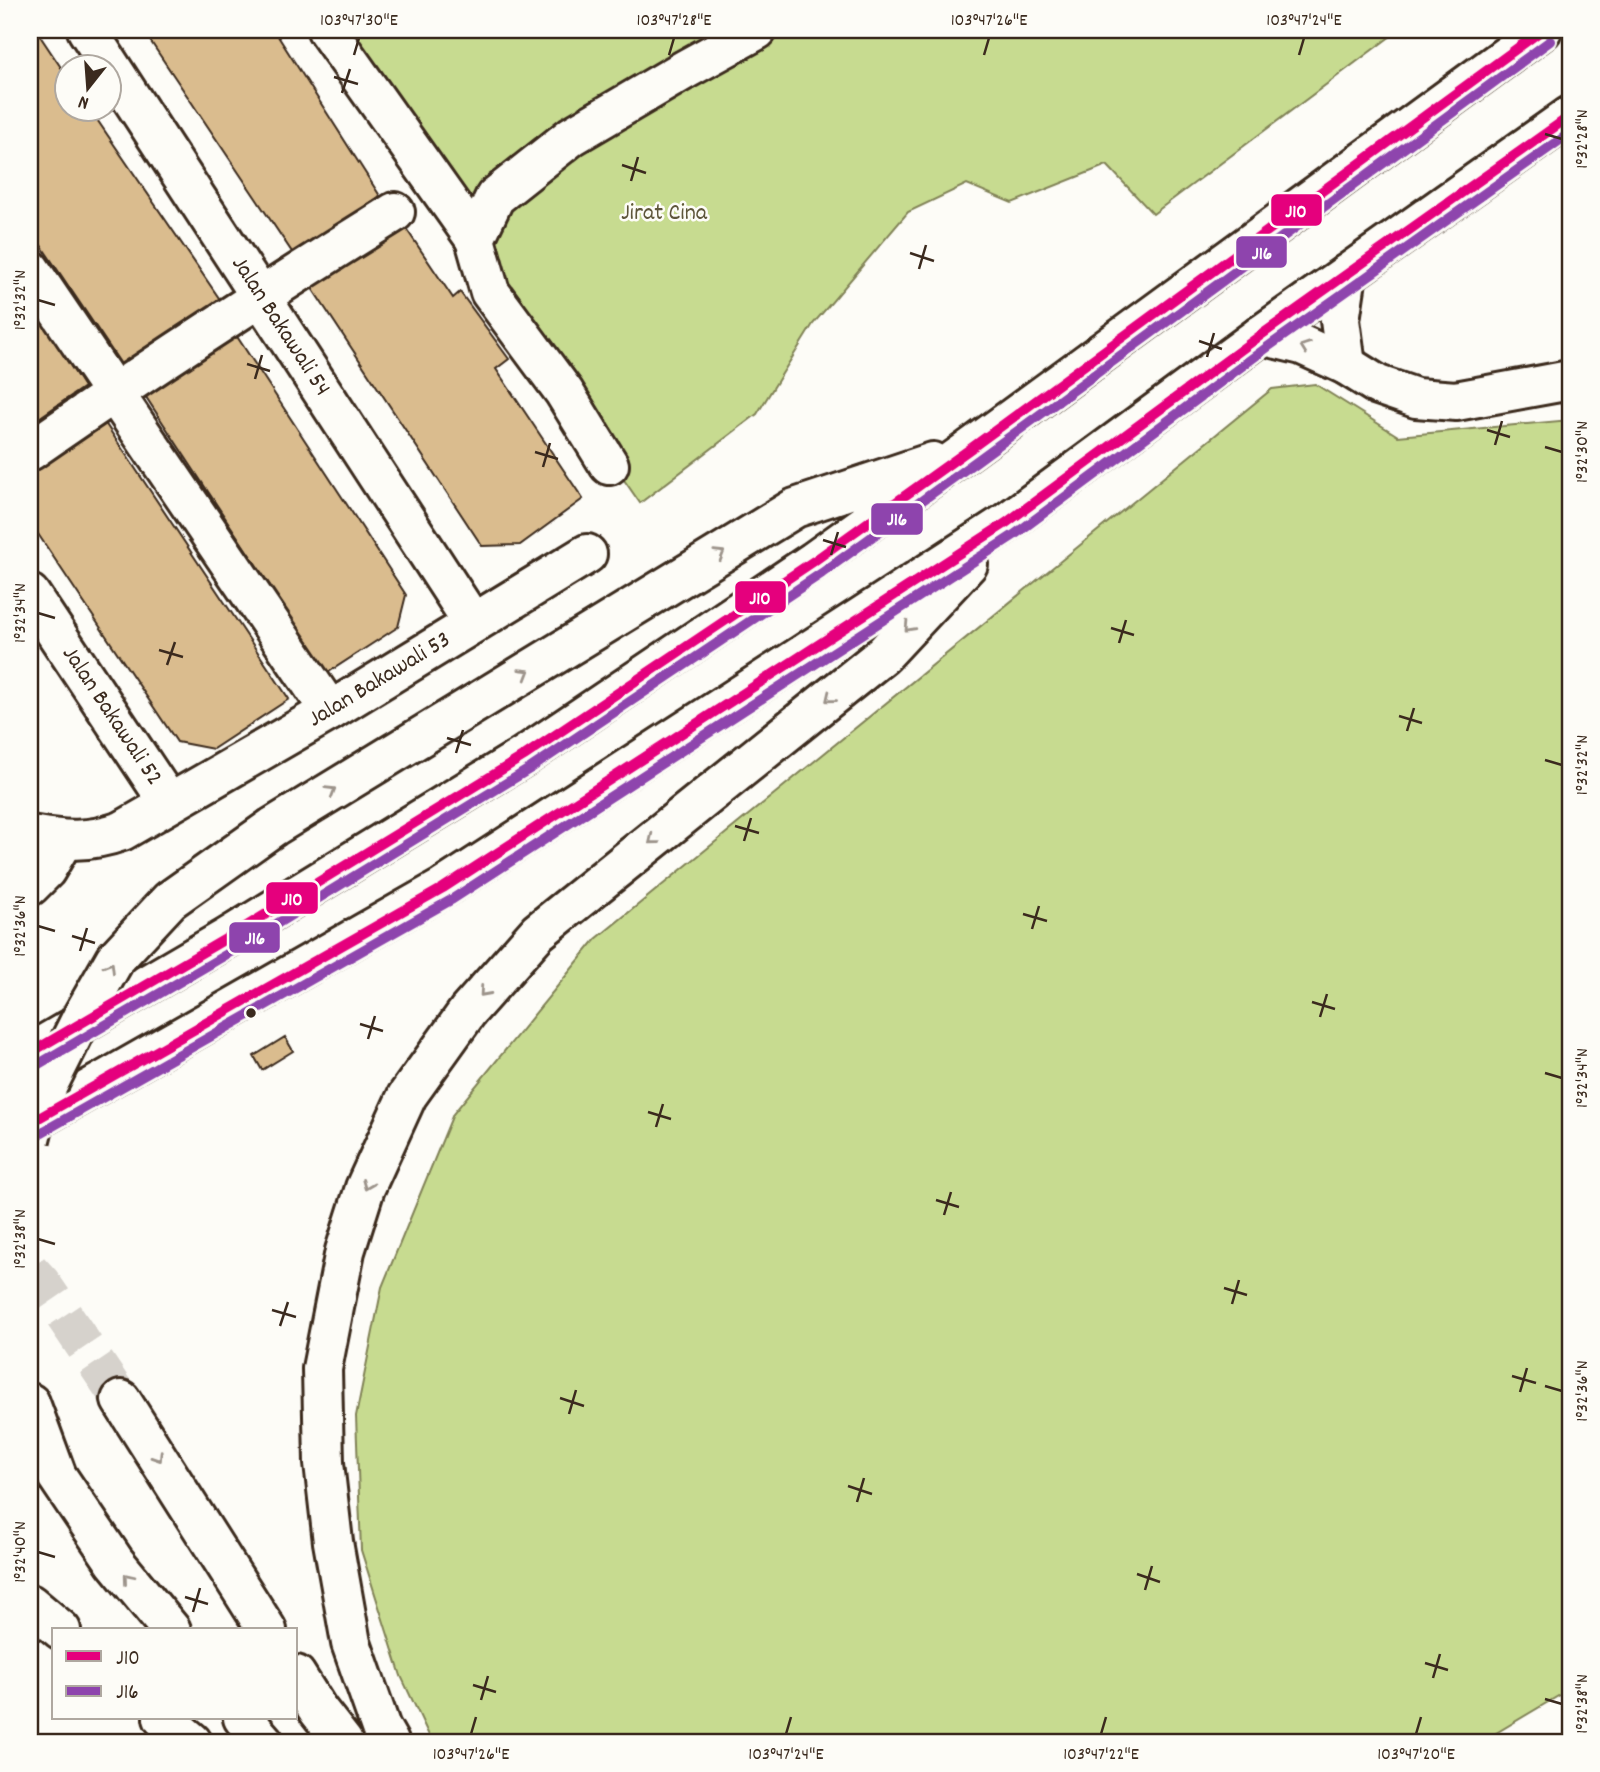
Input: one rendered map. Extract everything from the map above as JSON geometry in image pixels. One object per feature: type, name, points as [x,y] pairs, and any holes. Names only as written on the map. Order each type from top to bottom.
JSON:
[{"type":"main road","name":"Jalan Bakawali 54","points":[[87,30],[473,623]]},
{"type":"main road","points":[[327,30],[475,239],[490,292],[564,392],[609,464]]},
{"type":"main road","points":[[475,239],[495,197],[572,136],[757,30]]},
{"type":"main road","points":[[1443,103],[1527,30]]},
{"type":"main road","points":[[30,1053],[524,756],[814,561],[1542,30]]},
{"type":"main road","points":[[30,1124],[443,888],[1006,523],[1261,335],[1570,116]]},
{"type":"main road","points":[[30,451],[260,296],[395,212]]},
{"type":"main road","points":[[30,269],[330,710]]},
{"type":"main road","points":[[1346,365],[1340,320],[1347,274]]},
{"type":"main road","points":[[1261,335],[1302,345],[1346,365],[1378,385],[1416,398],[1456,401],[1570,380]]},
{"type":"main road","points":[[30,1139],[39,1103],[83,1015],[115,959],[170,900],[273,827],[795,509],[970,449]]},
{"type":"main road","points":[[389,1742],[381,1728],[351,1643],[333,1542],[324,1463],[322,1369],[345,1251],[365,1188],[407,1096],[468,1011],[538,932],[883,655],[1006,523]]},
{"type":"main road","name":"Jalan Bakawali 53","points":[[46,838],[78,841],[108,836],[135,823],[330,710],[587,554]]},
{"type":"main road","name":"Jalan Bakawali 52","points":[[30,594],[169,803]]},
{"type":"main road","points":[[30,887],[46,870],[46,838]]},
{"type":"main road","points":[[121,1400],[266,1628]]},
{"type":"main road","points":[[30,1403],[57,1476],[115,1562],[169,1628]]},
{"type":"main road","points":[[30,1604],[59,1628]]},
{"type":"main road","points":[[298,1678],[343,1742]]},
{"type":"main road","points":[[165,1720],[192,1742]]},
{"type":"main road","points":[[245,1720],[264,1742]]},
{"type":"green space","name":"Jirat Cina","points":[[313,30],[1399,30],[1153,214],[1107,165],[1012,203],[967,184],[908,212],[813,324],[757,414],[640,503]]},
{"type":"green space","points":[[1315,384],[1398,436],[1570,420],[1570,1689],[1481,1742],[432,1742],[401,1676],[361,1550],[356,1416],[382,1287],[453,1114],[596,939],[1272,389]]},
{"type":"building","points":[[30,30],[36,30],[52,54],[52,122],[99,122],[221,301],[123,367],[30,229]]},
{"type":"building","points":[[143,30],[274,30],[380,196],[294,255]]},
{"type":"building","points":[[399,218],[453,298],[460,292],[509,359],[496,369],[583,499],[520,545],[482,546],[306,279]]},
{"type":"building","points":[[30,302],[84,387],[30,424]]},
{"type":"building","points":[[236,335],[406,595],[398,627],[327,673],[144,394]]},
{"type":"building","points":[[97,411],[289,699],[213,749],[177,742],[30,522],[30,456]]},
{"type":"building","points":[[285,1037],[293,1051],[262,1070],[254,1056]]},
{"type":"tunnel","points":[[30,1270],[41,1282],[121,1400]]},
{"type":"transit line","name":"J10","points":[[30,1053],[227,938],[524,756],[814,561],[1542,30]]},
{"type":"transit line","name":"J16","points":[[37,1065],[234,950],[531,768],[822,573],[1550,41]]},
{"type":"transit line","name":"J10","points":[[30,1123],[443,888],[1006,523],[1261,335],[1570,116]]},
{"type":"transit line","name":"J16","points":[[37,1135],[451,900],[1014,535],[1269,346],[1570,133]]}]
